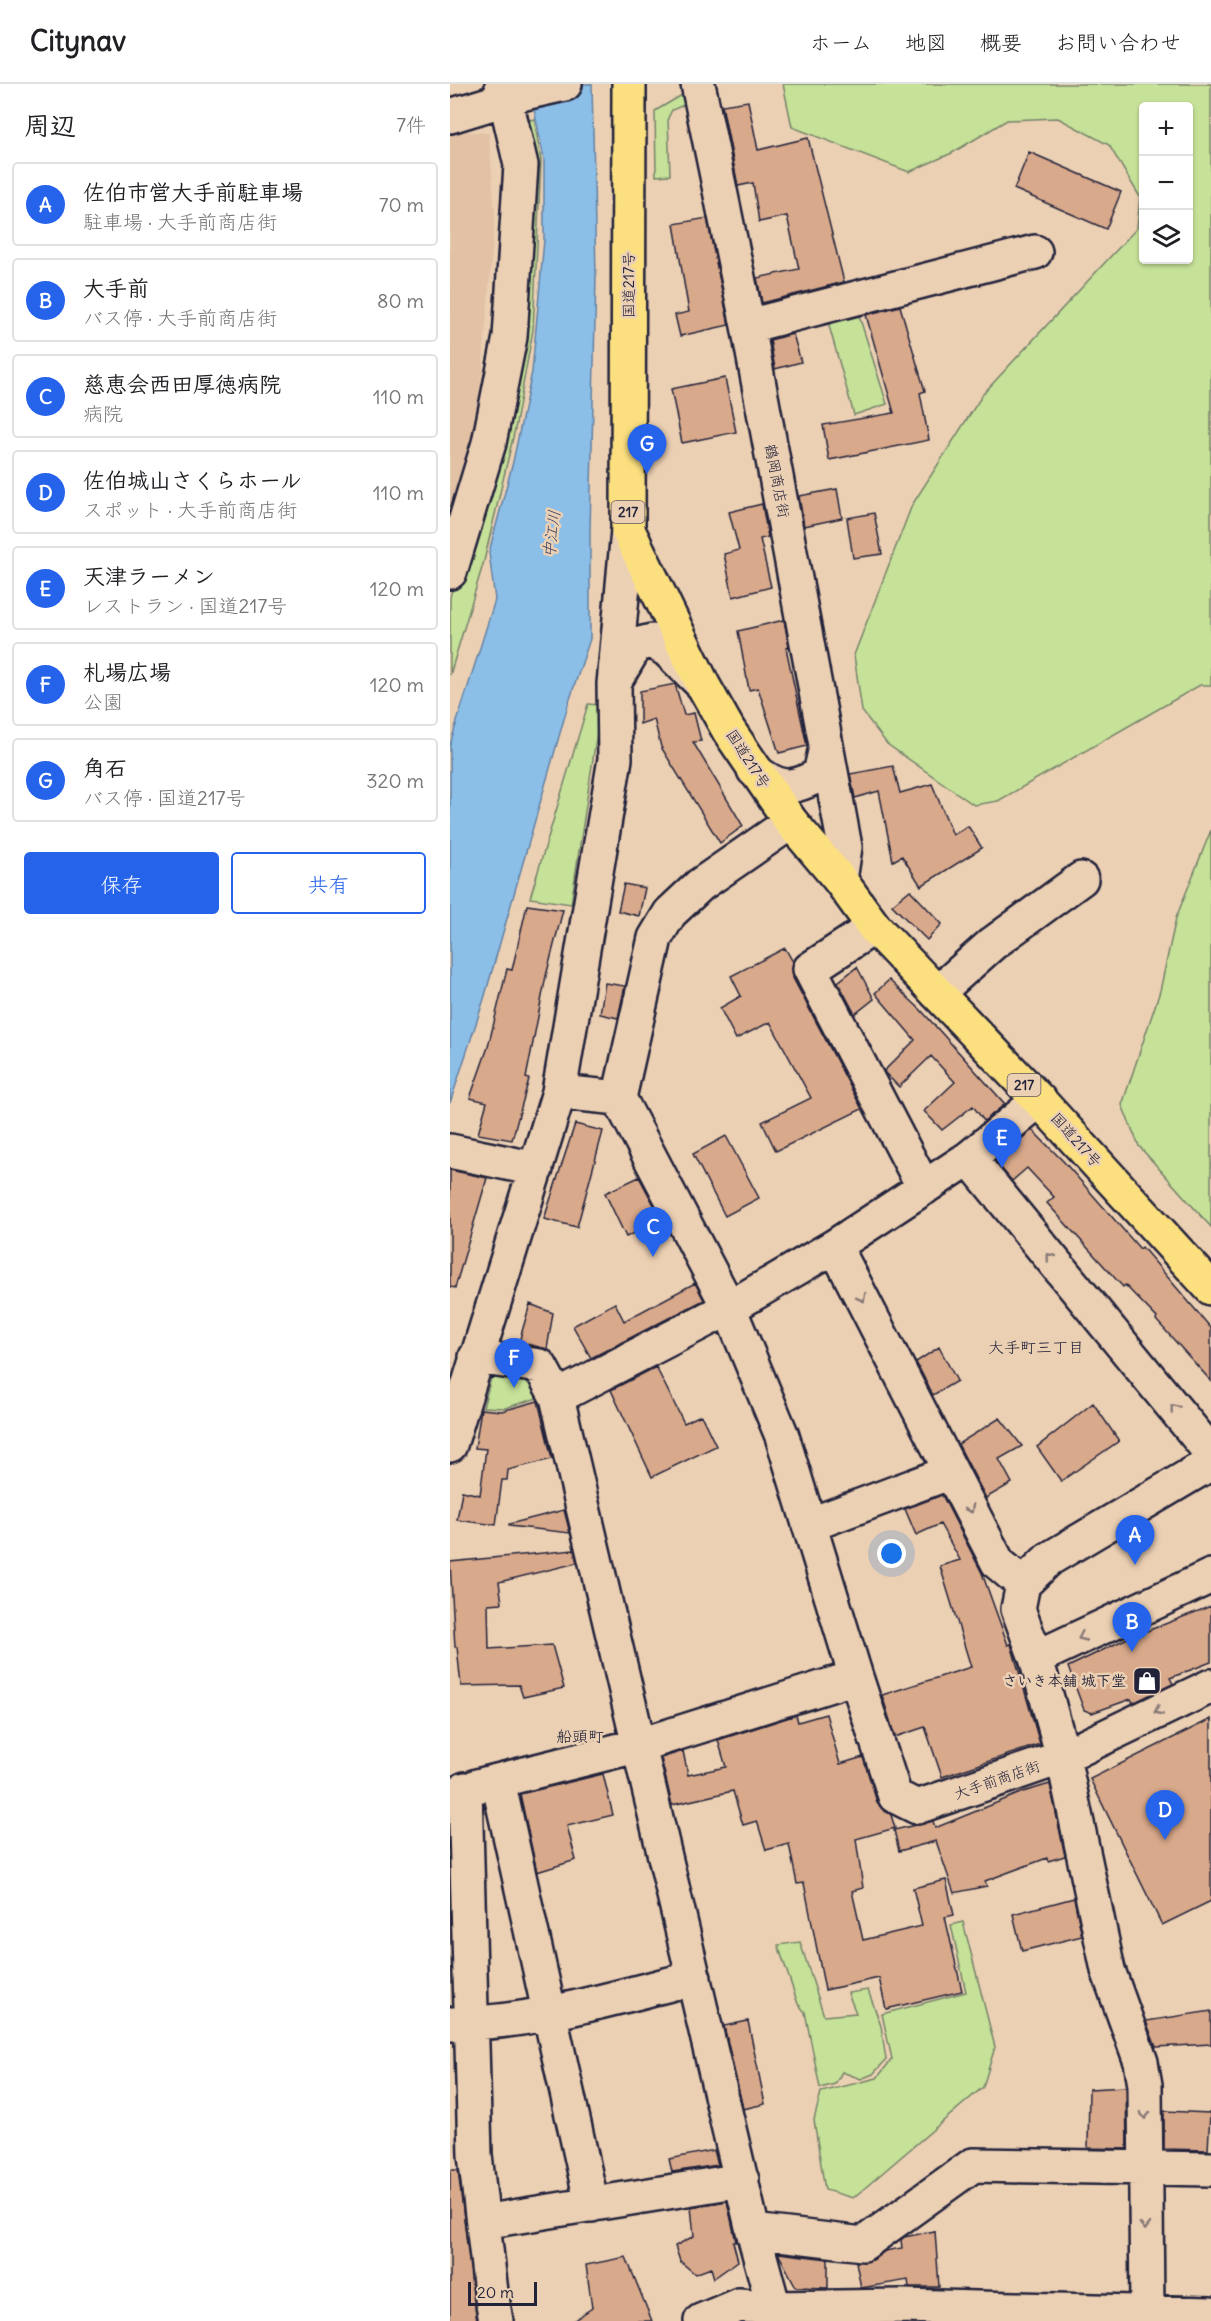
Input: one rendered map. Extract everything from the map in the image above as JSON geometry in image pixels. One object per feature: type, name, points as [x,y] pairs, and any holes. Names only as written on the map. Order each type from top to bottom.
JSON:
[{"type":"highway","name":"国道217号","points":[[629,84],[628,530],[703,685],[754,770],[791,822],[840,880],[874,927],[1039,1100],[1211,1288]]},
{"type":"street","points":[[450,116],[511,92],[565,84]]},
{"type":"street","name":"鶴岡商店街","points":[[698,84],[748,326],[845,847],[840,880]]},
{"type":"street","points":[[450,572],[489,443],[510,337],[521,165],[511,92]]},
{"type":"street","points":[[748,326],[1035,252]]},
{"type":"street","points":[[450,1445],[559,1092],[615,759],[614,684],[628,530]]},
{"type":"street","points":[[614,684],[636,645],[652,641],[667,650],[703,685]]},
{"type":"street","points":[[754,770],[773,785],[792,786],[807,782],[820,774],[826,747]]},
{"type":"street","points":[[559,1092],[620,1098],[655,938],[670,913],[700,885],[791,822]]},
{"type":"street","points":[[937,993],[992,944],[1081,879]]},
{"type":"street","points":[[874,927],[810,969],[924,1188]]},
{"type":"street","name":"大手前商店街","points":[[620,1098],[729,1308],[782,1436],[895,1796],[917,1807],[1063,1757],[1211,1686]]},
{"type":"street","points":[[557,1397],[729,1308],[835,1246],[969,1158],[1039,1100]]},
{"type":"street","points":[[461,1152],[536,1169]]},
{"type":"street","points":[[969,1158],[1211,1453]]},
{"type":"street","points":[[835,1246],[998,1563],[1023,1584]]},
{"type":"street","points":[[476,1357],[540,1366],[557,1397],[753,2230],[756,2314]]},
{"type":"street","points":[[1158,2315],[1144,2167],[1145,2085],[1141,2062],[1108,1970],[1063,1757],[1036,1658],[1018,1609],[1023,1584],[1049,1559],[1211,1463]]},
{"type":"street","points":[[810,1525],[951,1472]]},
{"type":"street","points":[[1036,1658],[1211,1576]]},
{"type":"street","points":[[496,2321],[483,2222],[462,2157],[458,1790],[640,1745],[856,1677]]},
{"type":"street","points":[[498,1781],[592,2205]]},
{"type":"street","points":[[460,2024],[551,2013],[694,1978]]},
{"type":"street","points":[[753,2230],[863,2244],[973,2165],[1211,2169]]},
{"type":"street","points":[[483,2222],[742,2180]]},
{"type":"street","points":[[701,2321],[756,2314],[1211,2314]]},
{"type":"shaded area","points":[[460,131],[489,133],[495,216],[479,411],[450,523],[450,133]]},
{"type":"green space","points":[[783,84],[1211,84],[1211,685],[1200,685],[998,801],[974,805],[887,744],[862,711],[854,655],[912,505],[983,394],[1137,228],[1139,207],[1139,264],[1193,264],[1193,102],[1139,102],[1139,195],[1109,145],[1058,118],[1007,120],[952,153],[909,172],[792,127]]},
{"type":"green space","points":[[687,92],[688,103],[672,110],[668,118],[670,175],[656,176],[655,111]]},
{"type":"green space","points":[[534,119],[541,160],[533,330],[515,429],[484,561],[450,675],[450,597],[494,447],[516,123]]},
{"type":"green space","points":[[856,306],[887,404],[854,415],[826,315]]},
{"type":"green space","points":[[588,704],[598,705],[599,719],[571,904],[530,898]]},
{"type":"green space","points":[[1211,830],[1211,1227],[1139,1146],[1122,1105],[1160,991],[1176,918]]},
{"type":"green space","points":[[495,1364],[536,1379],[541,1397],[505,1408],[483,1407]]},
{"type":"green space","points":[[963,1922],[995,2047],[983,2087],[853,2198],[825,2190],[814,2120],[821,2092],[877,2078],[892,2059],[882,2014],[966,1992],[951,1925]]},
{"type":"green space","points":[[800,1942],[824,2016],[856,2013],[848,1993],[868,1990],[881,2026],[886,2060],[873,2074],[861,2079],[842,2072],[835,2084],[820,2088],[805,2012],[798,2004],[778,1945]]},
{"type":"water","name":"中江川","points":[[529,84],[592,84],[596,277],[590,530],[590,639],[568,705],[484,999],[450,1103],[450,744],[495,600],[489,552],[513,462],[532,372],[544,240],[544,159]]},
{"type":"building","points":[[748,101],[758,150],[808,138],[844,282],[762,303],[757,278],[799,269],[787,216],[759,222],[753,183],[738,186],[722,105]]},
{"type":"building","points":[[1029,152],[1121,192],[1106,229],[1014,189]]},
{"type":"building","points":[[707,218],[729,325],[680,336],[675,315],[689,312],[674,224]]},
{"type":"building","points":[[900,306],[925,391],[920,393],[929,440],[829,460],[823,425],[894,413],[866,315]]},
{"type":"building","points":[[793,334],[801,362],[775,369],[770,340]]},
{"type":"building","points":[[725,378],[736,432],[682,443],[671,389]]},
{"type":"building","points":[[837,489],[842,518],[804,526],[799,496]]},
{"type":"building","points":[[762,504],[768,537],[760,539],[771,587],[733,597],[724,554],[739,550],[729,512]]},
{"type":"building","points":[[874,513],[882,554],[853,558],[847,518]]},
{"type":"building","points":[[784,620],[789,647],[786,648],[807,746],[779,753],[758,688],[749,690],[738,631]]},
{"type":"building","points":[[675,684],[684,715],[694,713],[701,741],[693,742],[743,826],[720,843],[661,747],[654,719],[640,724],[640,691]]},
{"type":"building","points":[[893,766],[900,793],[932,784],[953,835],[968,826],[982,848],[921,886],[902,856],[893,861],[879,791],[855,798],[850,774]]},
{"type":"building","points":[[624,884],[645,888],[639,916],[618,911]]},
{"type":"building","points":[[910,890],[942,924],[927,940],[892,905]]},
{"type":"building","points":[[527,905],[563,910],[546,976],[526,1078],[529,1079],[512,1140],[478,1134],[487,1102],[470,1098],[488,1047],[507,969],[512,970]]},
{"type":"building","points":[[785,948],[793,962],[793,978],[862,1109],[776,1151],[762,1122],[811,1098],[770,1022],[736,1039],[720,1008],[741,996],[731,976]]},
{"type":"building","points":[[857,967],[874,999],[855,1014],[838,982]]},
{"type":"building","points":[[889,980],[920,1009],[1005,1104],[984,1121],[973,1106],[942,1130],[924,1111],[955,1082],[931,1056],[899,1087],[885,1073],[884,1071],[915,1040],[875,993]]},
{"type":"building","points":[[605,983],[625,986],[618,1018],[600,1014]]},
{"type":"building","points":[[575,1124],[603,1131],[577,1227],[544,1219]]},
{"type":"building","points":[[1032,1130],[1064,1162],[1140,1249],[1142,1247],[1211,1328],[1211,1381],[1156,1320],[1157,1318],[1125,1285],[1123,1287],[1047,1203],[1054,1197],[1027,1168],[1012,1181],[995,1161]]},
{"type":"building","points":[[726,1136],[759,1198],[725,1216],[693,1154]]},
{"type":"building","points":[[450,1170],[487,1178],[455,1288],[450,1287]]},
{"type":"building","points":[[639,1177],[662,1220],[626,1237],[605,1193]]},
{"type":"building","points":[[695,1283],[704,1300],[591,1358],[573,1326],[615,1303],[624,1321]]},
{"type":"building","points":[[530,1304],[553,1313],[547,1349],[519,1342]]},
{"type":"building","points":[[939,1347],[957,1381],[933,1395],[916,1362]]},
{"type":"building","points":[[656,1367],[684,1423],[701,1415],[716,1446],[652,1477],[611,1390]]},
{"type":"building","points":[[538,1401],[552,1459],[508,1470],[507,1480],[502,1480],[496,1525],[457,1520],[462,1491],[480,1495],[486,1449],[475,1448],[481,1409],[502,1411]]},
{"type":"building","points":[[1093,1403],[1119,1441],[1061,1481],[1037,1447]]},
{"type":"building","points":[[1000,1418],[1022,1446],[999,1459],[1012,1483],[986,1498],[958,1444]]},
{"type":"building","points":[[942,1495],[982,1573],[1008,1645],[1011,1644],[1040,1744],[942,1777],[925,1727],[895,1737],[882,1695],[971,1667],[940,1566],[960,1560],[940,1524],[916,1535],[905,1509]]},
{"type":"building","points":[[564,1510],[570,1533],[509,1526],[509,1524]]},
{"type":"building","points":[[574,1550],[577,1563],[499,1582],[502,1603],[488,1604],[489,1649],[552,1645],[564,1688],[523,1697],[519,1685],[461,1686],[457,1647],[455,1647],[450,1562]]},
{"type":"building","points":[[1211,1606],[1211,1662],[1170,1678],[1173,1684],[1133,1703],[1131,1699],[1092,1713],[1084,1710],[1068,1667],[1146,1629],[1147,1631]]},
{"type":"building","points":[[826,1714],[840,1764],[863,1757],[877,1802],[891,1815],[895,1828],[856,1839],[863,1888],[852,1891],[863,1940],[922,1926],[913,1888],[946,1880],[954,1915],[945,1917],[962,1991],[886,2009],[879,1978],[825,1990],[804,1883],[797,1884],[789,1844],[766,1850],[757,1821],[743,1825],[733,1791],[672,1805],[661,1758],[683,1751],[688,1775],[726,1767],[718,1740],[796,1715],[798,1722]]},
{"type":"building","points":[[1211,1719],[1211,1901],[1162,1925],[1090,1779]]},
{"type":"building","points":[[603,1774],[613,1815],[567,1826],[576,1860],[537,1872],[520,1794]]},
{"type":"building","points":[[1050,1784],[1065,1856],[1048,1861],[1047,1858],[985,1881],[987,1886],[954,1893],[936,1841],[899,1851],[894,1830],[933,1821],[935,1828],[1023,1792]]},
{"type":"building","points":[[1074,1898],[1082,1936],[1022,1951],[1013,1914]]},
{"type":"building","points":[[1211,2011],[1211,2044],[1156,2047],[1146,2021]]},
{"type":"building","points":[[748,2021],[765,2104],[743,2109],[724,2026]]},
{"type":"building","points":[[1126,2087],[1127,2149],[1088,2148],[1089,2089]]},
{"type":"building","points":[[1164,2111],[1210,2113],[1208,2150],[1164,2149]]},
{"type":"building","points":[[714,2150],[718,2165],[672,2172],[669,2159]]},
{"type":"building","points":[[450,2170],[458,2170],[477,2321],[450,2321]]},
{"type":"building","points":[[727,2201],[738,2261],[714,2278],[711,2268],[695,2274],[680,2261],[675,2246],[694,2236],[691,2207]]},
{"type":"building","points":[[935,2231],[939,2287],[909,2287],[908,2280],[861,2288],[856,2262],[873,2260],[885,2251],[902,2248],[901,2240],[904,2237]]},
{"type":"building","points":[[778,2253],[828,2259],[828,2288],[796,2287]]},
{"type":"building","points":[[626,2257],[652,2321],[573,2321],[592,2308],[586,2265]]},
{"type":"place","name":"角石","points":[[647,474]]},
{"type":"place","name":"天津ラーメン","points":[[1002,1168]]},
{"type":"place","name":"慈恵会西田厚徳病院","points":[[653,1257]]},
{"type":"place","name":"札場広場","points":[[514,1388]]},
{"type":"place","name":"佐伯市営大手前駐車場","points":[[1135,1565]]},
{"type":"place","name":"大手前","points":[[1132,1652]]},
{"type":"place","name":"さいき本舗 城下堂","points":[[1147,1681]]},
{"type":"place","name":"佐伯城山さくらホール","points":[[1165,1840]]},
{"type":"district","name":"大手町三丁目","points":[[1036,1347]]},
{"type":"district","name":"船頭町","points":[[580,1736]]}]
